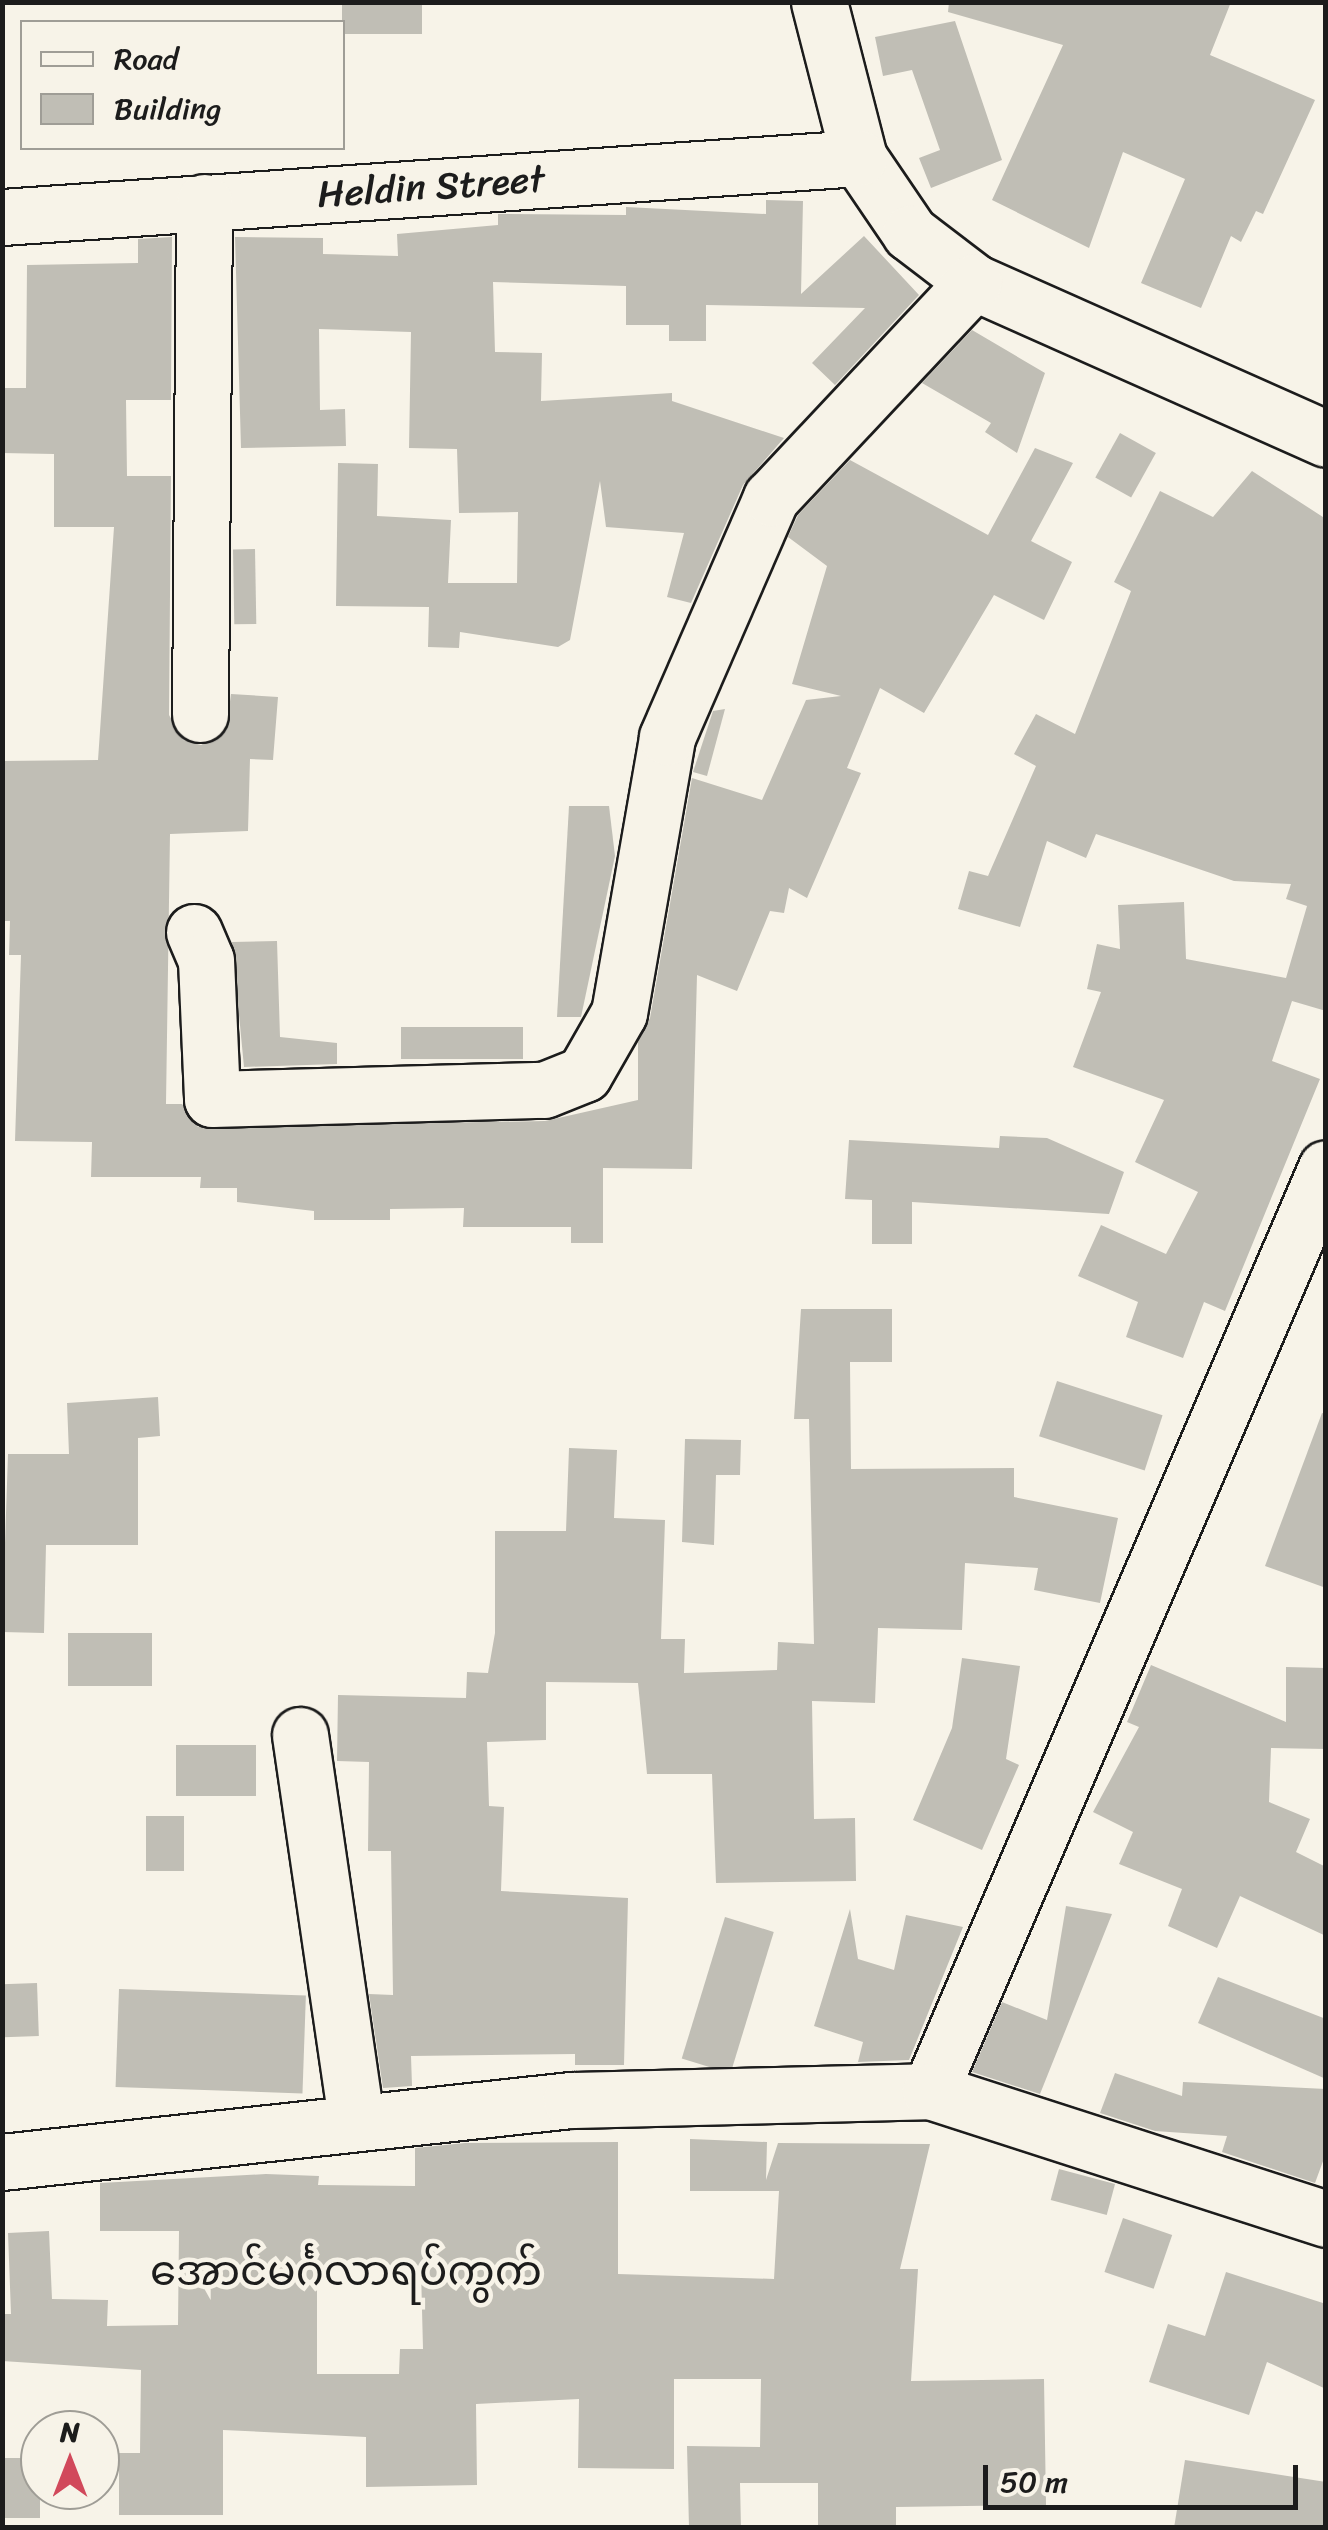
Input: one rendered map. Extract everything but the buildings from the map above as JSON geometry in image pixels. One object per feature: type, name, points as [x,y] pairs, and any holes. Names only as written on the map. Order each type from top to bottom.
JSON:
[{"type":"street","points":[[819,2],[859,158],[910,233],[974,282],[1326,439]]},
{"type":"street","name":"Heldin Street","points":[[2,216],[859,158]]},
{"type":"street","points":[[200,714],[204,202]]},
{"type":"street","points":[[194,932],[206,960],[212,1098],[544,1090],[584,1074],[619,1013],[667,736],[771,498],[974,282]]},
{"type":"street","points":[[930,2091],[1326,1168]]},
{"type":"street","points":[[300,1735],[356,2119]]},
{"type":"street","points":[[2,2162],[356,2119],[571,2100],[930,2091],[1326,2219]]},
{"type":"district","name":"အောင်မင်္ဂလာရပ်ကွက်","points":[[346,2271]]}]
